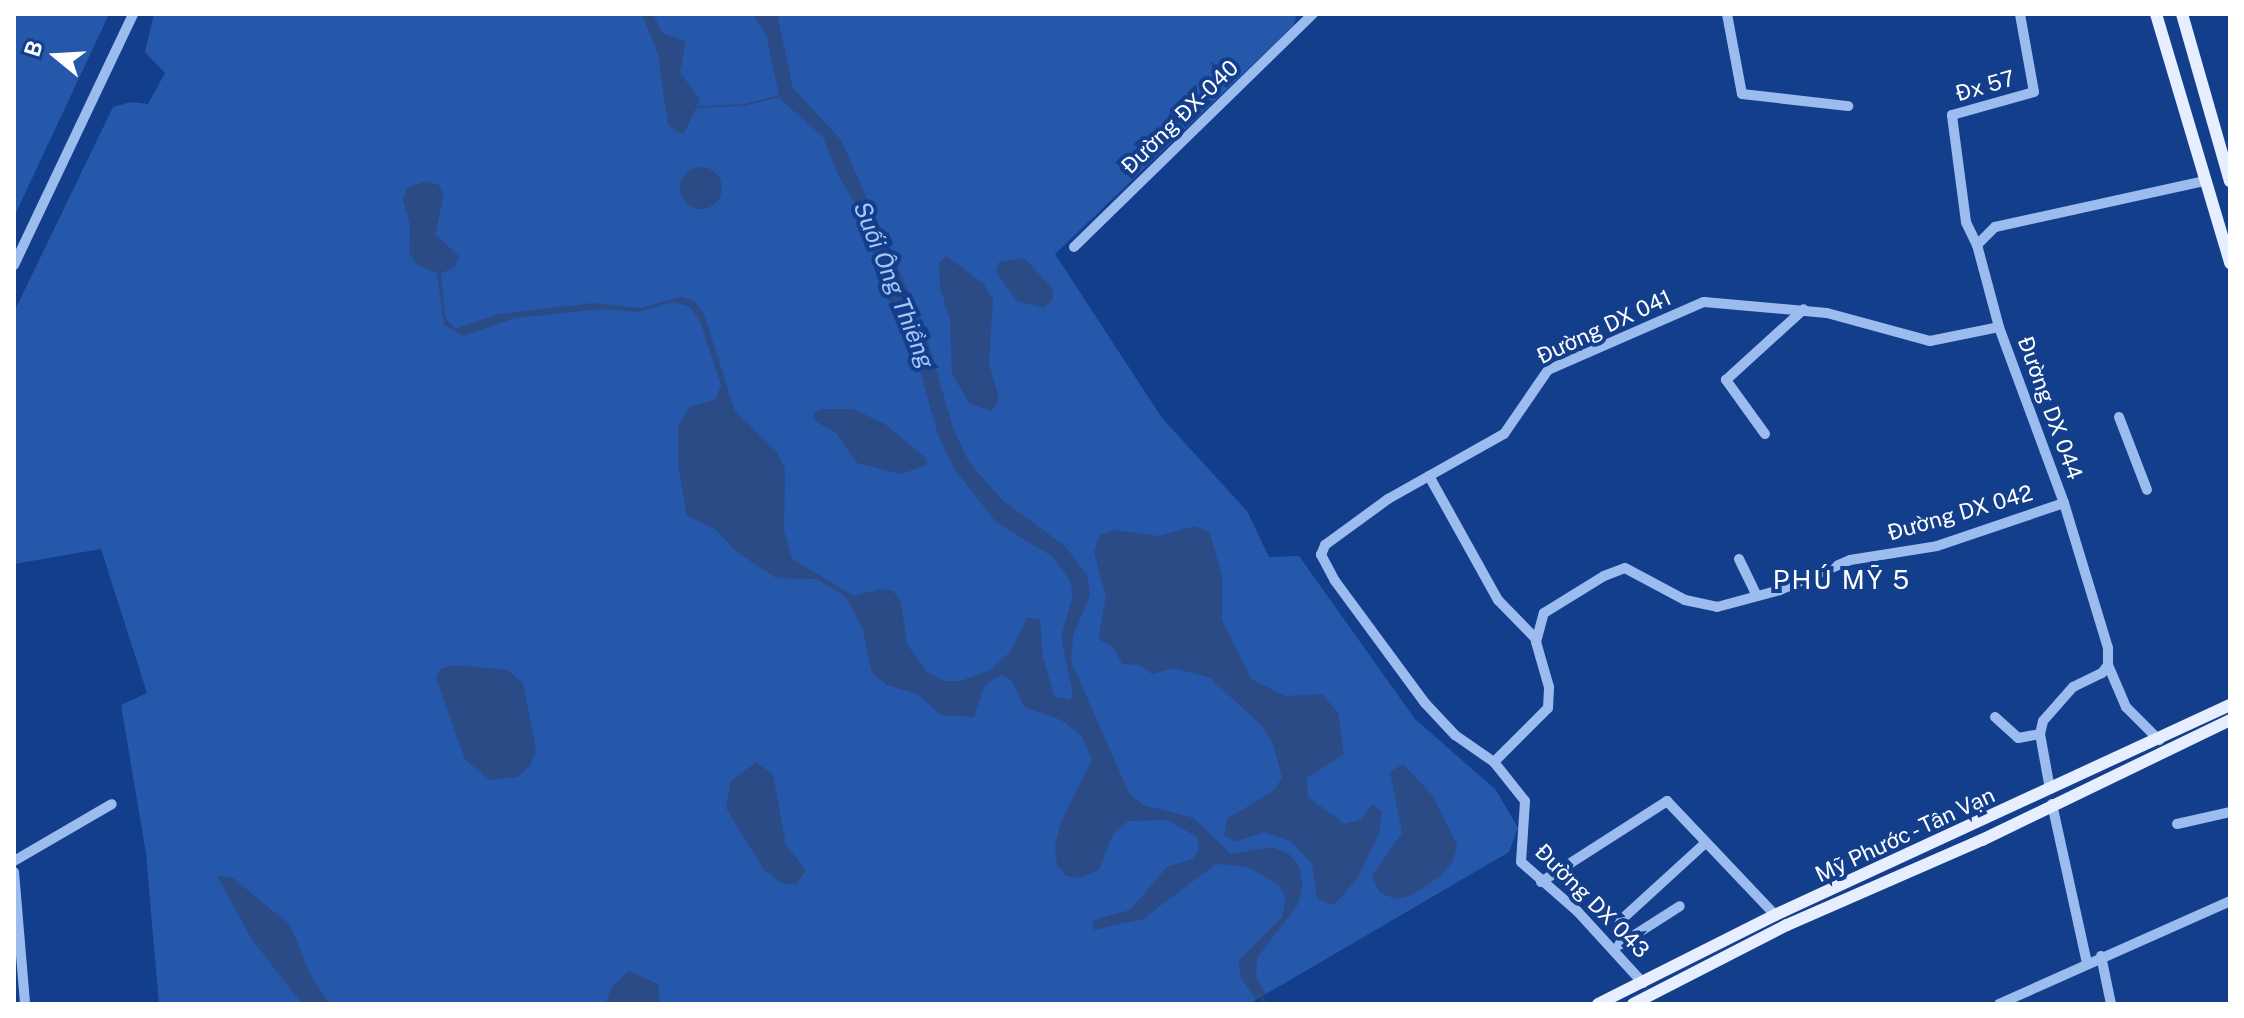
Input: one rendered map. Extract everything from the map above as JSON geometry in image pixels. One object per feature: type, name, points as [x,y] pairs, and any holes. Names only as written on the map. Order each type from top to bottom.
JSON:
[{"type":"main road","points":[[2156,14],[2230,263]]},
{"type":"main road","points":[[2182,14],[2230,178],[2205,181]]},
{"type":"main road","name":"Mỹ Phước - Tân Vạn","points":[[1598,1004],[1775,915],[2230,705]]},
{"type":"main road","name":"Mỹ Phước - Tân Vạn","points":[[1633,1004],[1657,999],[1787,925],[2230,720]]},
{"type":"street","points":[[14,265],[133,14]]},
{"type":"street","name":"Đường ĐX-040","points":[[1074,247],[1313,14]]},
{"type":"street","points":[[1727,14],[1742,94],[1848,106]]},
{"type":"street","name":"Đx 57","points":[[1977,245],[1966,222],[1952,115],[2034,92],[2020,14]]},
{"type":"street","points":[[1977,245],[1995,227],[2205,181]]},
{"type":"street","name":"Đường DX 044","points":[[1977,245],[1999,327],[2064,503],[2108,648],[2108,665],[2126,707],[2159,740]]},
{"type":"street","name":"Đường DX 041","points":[[1494,762],[1455,735],[1425,703],[1321,555],[1332,536],[1504,434],[1548,370],[1704,302],[1804,309],[1930,341],[1999,327]]},
{"type":"street","points":[[1765,434],[1726,380],[1804,309]]},
{"type":"street","points":[[2119,417],[2147,490]]},
{"type":"street","points":[[1429,476],[1498,600],[1536,639],[1549,687],[1548,708],[1494,762]]},
{"type":"street","name":"Đường DX 042","points":[[1536,639],[1544,613],[1625,568],[1699,607],[1757,596],[1850,560],[1937,546],[2064,503]]},
{"type":"street","points":[[1739,559],[1757,596]]},
{"type":"street","points":[[2050,789],[2040,734],[2043,721],[2060,701],[2108,665]]},
{"type":"street","points":[[1995,717],[2018,738],[2040,734]]},
{"type":"street","name":"Đường DX 043","points":[[1494,762],[1525,801],[1518,854],[1541,882],[1577,911],[1610,950],[1633,966],[1643,983]]},
{"type":"street","points":[[1541,882],[1664,801],[1703,845],[1775,915]]},
{"type":"street","points":[[14,861],[112,804]]},
{"type":"street","points":[[2052,804],[2087,963]]},
{"type":"street","points":[[2177,824],[2230,812]]},
{"type":"street","points":[[1622,943],[1617,930],[1621,920],[1703,845]]},
{"type":"street","points":[[14,872],[25,1004]]},
{"type":"street","points":[[1999,1004],[2230,901]]},
{"type":"street","points":[[1610,950],[1680,906]]},
{"type":"street","points":[[2101,956],[2111,1004]]},
{"type":"shaded area","points":[[14,14],[109,14],[14,217]]},
{"type":"shaded area","points":[[154,14],[1297,14],[1293,26],[1055,254],[1162,418],[1247,511],[1269,557],[1299,556],[1415,719],[1496,790],[1518,828],[1509,852],[1249,1004],[159,1004],[146,854],[121,705],[147,693],[101,549],[14,564],[14,312],[113,107],[131,102],[148,104],[165,73],[145,52]]},
{"type":"water","points":[[642,14],[653,14],[662,33],[686,41],[680,72],[700,100],[683,135],[668,125],[658,55]]},
{"type":"water","points":[[753,14],[777,14],[793,88],[841,140],[923,324],[953,428],[969,462],[1002,500],[1065,546],[1087,575],[1090,595],[1073,636],[1071,661],[1129,793],[1143,805],[1194,818],[1231,854],[1272,847],[1288,853],[1299,866],[1303,883],[1297,906],[1257,958],[1256,978],[1266,994],[1256,1000],[1240,976],[1239,960],[1282,917],[1286,898],[1279,885],[1248,867],[1216,864],[1143,919],[1094,930],[1093,920],[1130,910],[1167,867],[1193,859],[1199,849],[1197,837],[1167,820],[1128,821],[1113,834],[1099,870],[1079,878],[1066,876],[1057,865],[1055,846],[1062,819],[1092,759],[1081,735],[1061,720],[1024,707],[1012,681],[1001,675],[985,685],[974,717],[941,715],[917,694],[887,685],[872,673],[862,628],[846,597],[816,579],[776,578],[738,553],[715,529],[687,516],[678,466],[678,426],[689,407],[715,400],[721,385],[700,321],[690,307],[674,302],[638,312],[602,309],[515,318],[463,336],[444,325],[437,273],[417,265],[409,253],[410,225],[403,200],[407,188],[427,181],[439,185],[444,196],[435,234],[459,256],[454,268],[441,273],[445,317],[455,329],[499,314],[593,303],[640,308],[681,297],[694,301],[704,314],[735,411],[776,451],[785,468],[784,530],[792,559],[854,596],[880,589],[893,591],[901,602],[907,644],[927,672],[944,681],[961,681],[990,670],[1011,651],[1027,617],[1040,620],[1043,658],[1055,697],[1070,700],[1073,693],[1061,638],[1073,594],[1070,580],[1053,557],[996,522],[955,470],[938,435],[913,346],[877,278],[867,222],[840,179],[823,137],[780,99],[766,35]]},
{"type":"water","points":[[701,167],[716,173],[722,188],[716,203],[701,209],[686,203],[680,188],[686,173]]},
{"type":"water","points":[[946,256],[983,283],[993,299],[989,363],[999,399],[992,411],[970,404],[952,374],[950,320],[940,287],[939,263]]},
{"type":"water","points":[[1024,258],[1053,289],[1053,299],[1043,308],[1017,301],[996,272],[999,262]]},
{"type":"water","points":[[822,409],[853,409],[885,424],[926,458],[927,465],[901,474],[857,463],[836,433],[815,421],[814,413]]},
{"type":"water","points":[[1195,526],[1210,533],[1222,577],[1222,620],[1251,679],[1285,696],[1322,694],[1338,713],[1344,754],[1307,778],[1308,797],[1345,824],[1362,819],[1372,804],[1382,812],[1379,834],[1357,879],[1334,905],[1317,899],[1312,864],[1292,842],[1264,832],[1235,842],[1224,835],[1227,819],[1274,790],[1282,778],[1273,743],[1261,725],[1210,678],[1174,668],[1152,674],[1139,665],[1122,664],[1114,648],[1098,639],[1106,598],[1094,552],[1100,535],[1114,530],[1158,536]]},
{"type":"water","points":[[454,665],[507,670],[523,683],[536,749],[530,766],[517,777],[489,780],[465,759],[436,678],[440,669]]},
{"type":"water","points":[[756,762],[773,775],[786,845],[806,871],[796,884],[783,884],[764,870],[726,808],[731,781]]},
{"type":"water","points":[[1403,764],[1433,796],[1457,845],[1453,862],[1440,876],[1413,895],[1396,899],[1380,893],[1372,876],[1402,833],[1390,772]]},
{"type":"water","points":[[217,876],[233,878],[290,925],[312,978],[330,1004],[304,1004],[295,995],[251,938]]},
{"type":"water","points":[[629,971],[658,984],[660,1004],[605,1004],[612,987]]},
{"type":"waterway","points":[[698,107],[744,105],[780,96]]},
{"type":"waterway","name":"Suối Ông Thiềng","points":[[1261,997],[1266,1004]]},
{"type":"district","name":"PHÚ MỸ 5","points":[[1842,580]]}]
